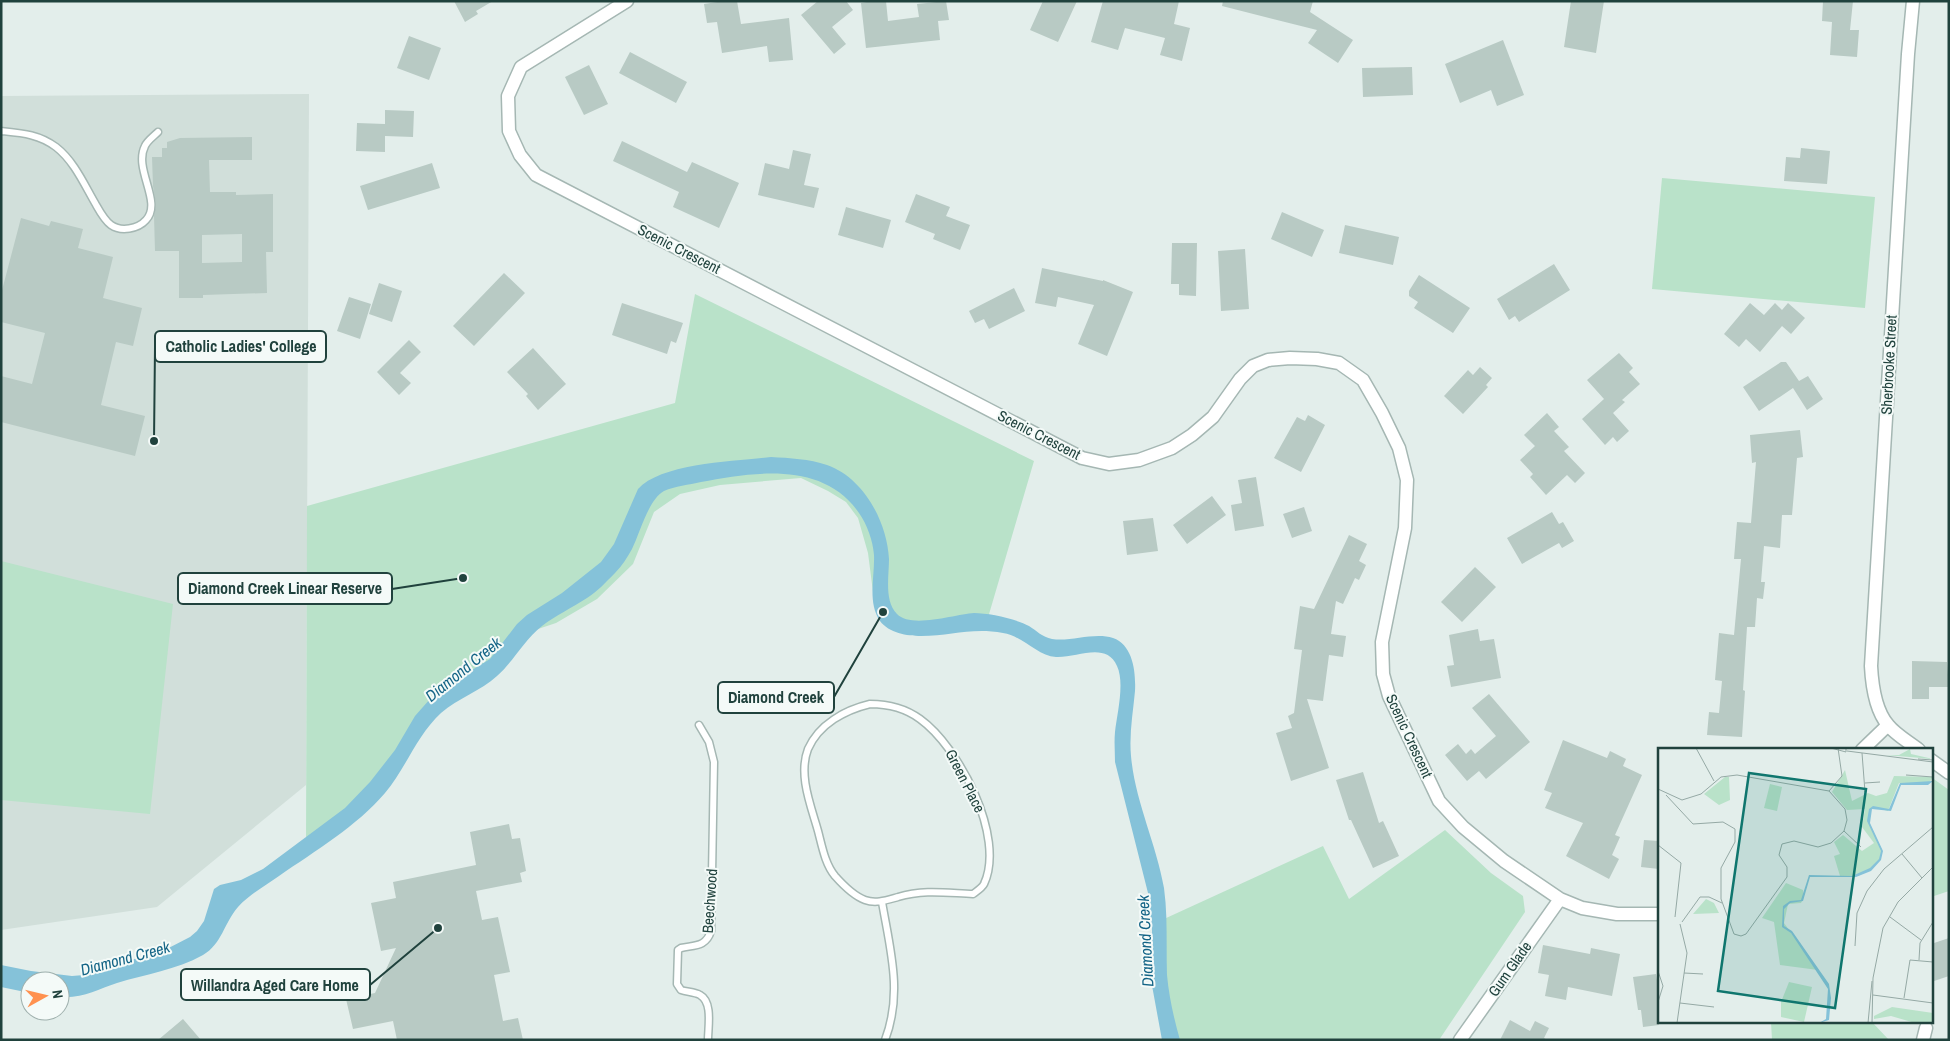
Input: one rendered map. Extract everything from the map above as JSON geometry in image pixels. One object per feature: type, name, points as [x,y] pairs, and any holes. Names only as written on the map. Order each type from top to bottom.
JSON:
[{"type":"street","name":"Scenic Crescent","points":[[627,1],[521,67],[508,96],[509,132],[520,155],[536,175],[1082,458],[1109,464],[1139,460],[1172,448],[1192,436],[1213,417],[1240,379],[1253,366],[1268,360],[1290,358],[1339,363],[1363,380],[1399,448],[1407,480],[1406,528],[1382,642],[1383,674],[1389,696],[1440,801],[1464,827],[1504,861],[1560,899],[1582,908],[1617,914],[1658,914]]},
{"type":"street","name":"Sherbrooke Street","points":[[1888,725],[1877,705],[1871,666],[1907,63],[1913,1]]},
{"type":"street","points":[[1864,748],[1888,725],[1917,748]]},
{"type":"street","points":[[1932,761],[1949,774]]},
{"type":"street","name":"Gum Glade","points":[[1460,1040],[1560,899]]},
{"type":"lane","points":[[1,131],[33,135],[56,148],[69,160],[100,212],[110,225],[119,229],[130,229],[139,225],[147,219],[152,209],[141,160],[144,146],[158,132]]},
{"type":"lane","name":"Green Place","points":[[870,704],[887,704],[902,708],[920,719],[939,735],[956,758],[980,805],[989,848],[988,869],[984,886],[973,894],[936,891],[920,892],[882,902],[866,901],[852,892],[835,876],[827,862],[808,797],[805,764],[808,749],[826,726],[852,708],[870,704]]},
{"type":"lane","name":"Beechwood","points":[[699,725],[709,742],[714,762],[711,931],[704,943],[678,950],[677,984],[681,990],[699,994],[704,998],[708,1010],[708,1040]]},
{"type":"lane","points":[[882,902],[894,972],[894,1005],[885,1040]]},
{"type":"shaded area","points":[[309,94],[306,785],[157,907],[1,930],[1,96]]},
{"type":"green space","points":[[1662,178],[1875,197],[1865,308],[1652,289]]},
{"type":"green space","points":[[695,294],[1034,461],[987,621],[928,631],[878,612],[873,592],[868,553],[858,518],[846,502],[801,478],[720,485],[680,494],[654,512],[633,564],[597,599],[556,623],[526,633],[447,698],[405,759],[306,848],[307,506],[675,403]]},
{"type":"green space","points":[[1,561],[173,604],[150,814],[1,800]]},
{"type":"green space","points":[[1932,778],[1949,790],[1949,891],[1932,897]]},
{"type":"green space","points":[[1445,830],[1491,873],[1523,896],[1525,912],[1439,1040],[1169,1040],[1164,919],[1323,846],[1349,899]]},
{"type":"green space","points":[[1771,1024],[1874,1024],[1889,1040],[1772,1040]]},
{"type":"water","points":[[771,457],[792,458],[827,465],[840,471],[852,480],[871,503],[884,531],[889,559],[888,588],[890,602],[897,614],[904,618],[923,621],[974,613],[987,614],[1024,623],[1052,639],[1106,636],[1120,642],[1125,647],[1132,660],[1135,676],[1130,740],[1133,773],[1164,888],[1167,975],[1172,1008],[1180,1040],[1162,1040],[1151,980],[1152,930],[1148,893],[1115,762],[1115,736],[1120,699],[1120,681],[1117,666],[1112,658],[1098,652],[1064,657],[1049,656],[1017,638],[992,631],[916,636],[899,633],[888,628],[880,621],[874,606],[872,589],[873,550],[869,533],[862,517],[844,496],[827,485],[787,474],[743,475],[722,478],[673,488],[658,495],[645,517],[632,549],[620,568],[591,596],[542,626],[491,681],[441,713],[425,731],[399,773],[374,805],[335,838],[243,902],[233,913],[215,945],[203,955],[172,968],[117,983],[90,993],[70,997],[70,976],[84,975],[112,964],[157,954],[190,937],[204,921],[214,889],[220,885],[241,880],[263,869],[345,808],[370,782],[395,750],[415,716],[430,699],[454,681],[490,659],[517,624],[527,615],[562,593],[601,562],[614,544],[638,489],[649,480],[664,474],[720,462]]},
{"type":"water","points":[[1,965],[31,971],[20,971],[20,991],[1,987]]},
{"type":"building","points":[[454,1],[493,1],[476,11],[478,14],[465,22]]},
{"type":"building","points":[[737,1],[741,24],[789,18],[793,60],[769,62],[767,46],[722,53],[717,22],[707,23],[704,4]]},
{"type":"building","points":[[818,1],[846,1],[853,10],[832,27],[846,44],[834,54],[801,15]]},
{"type":"building","points":[[886,1],[888,21],[919,17],[917,4],[946,1],[949,20],[938,21],[940,40],[866,48],[861,3]]},
{"type":"building","points":[[1043,1],[1077,1],[1058,42],[1030,30]]},
{"type":"building","points":[[1103,1],[1179,1],[1174,24],[1190,28],[1182,61],[1160,55],[1165,38],[1125,28],[1118,50],[1091,42]]},
{"type":"building","points":[[1223,1],[1313,1],[1310,12],[1353,40],[1338,63],[1308,43],[1317,30],[1222,6]]},
{"type":"building","points":[[1571,1],[1604,1],[1596,53],[1564,47]]},
{"type":"building","points":[[1823,1],[1853,1],[1850,30],[1859,30],[1857,57],[1830,55],[1832,22],[1822,21]]},
{"type":"building","points":[[409,36],[441,48],[429,80],[397,68]]},
{"type":"building","points":[[1503,40],[1524,95],[1497,106],[1491,90],[1460,103],[1445,64]]},
{"type":"building","points":[[630,52],[687,82],[676,103],[619,73]]},
{"type":"building","points":[[589,65],[608,104],[584,115],[565,77]]},
{"type":"building","points":[[1412,67],[1413,95],[1363,97],[1362,68]]},
{"type":"building","points":[[385,110],[414,111],[413,137],[385,136],[385,152],[356,151],[357,123],[385,124]]},
{"type":"building","points":[[252,137],[252,160],[209,160],[210,192],[236,192],[236,195],[273,194],[273,252],[266,252],[267,293],[203,295],[203,298],[179,298],[179,251],[155,251],[154,216],[156,204],[152,157],[162,157],[162,148],[167,148],[167,142],[180,138]],"holes":[[[242,234],[242,262],[202,263],[202,235]]]},
{"type":"building","points":[[622,141],[687,172],[692,162],[739,183],[719,228],[673,207],[679,192],[613,161]]},
{"type":"building","points":[[1801,148],[1830,151],[1827,184],[1784,181],[1786,157],[1800,158]]},
{"type":"building","points":[[793,150],[811,154],[804,185],[819,188],[814,208],[758,195],[765,163],[789,169]]},
{"type":"building","points":[[432,163],[440,188],[368,210],[360,186]]},
{"type":"building","points":[[916,194],[950,207],[946,216],[970,225],[960,250],[933,239],[935,234],[905,222]]},
{"type":"building","points":[[846,207],[891,220],[883,248],[838,235]]},
{"type":"building","points":[[1282,212],[1324,230],[1312,257],[1271,239]]},
{"type":"building","points":[[21,218],[49,226],[51,221],[83,229],[78,248],[113,257],[103,298],[142,308],[133,346],[116,342],[101,405],[145,416],[135,456],[1,422],[1,376],[32,384],[45,333],[1,322],[1,294]]},
{"type":"building","points":[[1345,225],[1399,237],[1393,265],[1339,253]]},
{"type":"building","points":[[1172,243],[1197,243],[1196,296],[1179,295],[1179,284],[1171,284]]},
{"type":"building","points":[[1245,249],[1249,309],[1221,311],[1218,251]]},
{"type":"building","points":[[1554,264],[1570,290],[1519,322],[1515,316],[1509,320],[1497,299]]},
{"type":"building","points":[[1042,268],[1103,280],[1133,292],[1107,356],[1078,344],[1094,305],[1058,297],[1056,307],[1035,303]]},
{"type":"building","points":[[504,273],[525,293],[474,346],[453,326]]},
{"type":"building","points":[[1419,275],[1470,308],[1453,333],[1414,308],[1418,302],[1409,296],[1409,291]]},
{"type":"building","points":[[379,283],[402,291],[392,322],[369,314]]},
{"type":"building","points":[[1014,288],[1025,311],[989,329],[984,319],[975,323],[969,311]]},
{"type":"building","points":[[349,297],[371,304],[360,339],[337,331]]},
{"type":"building","points":[[622,303],[683,323],[676,343],[671,341],[667,354],[612,335]]},
{"type":"building","points":[[1750,303],[1764,315],[1775,303],[1782,310],[1788,303],[1805,318],[1791,334],[1782,326],[1760,352],[1746,339],[1739,347],[1724,334]]},
{"type":"building","points":[[409,340],[421,352],[400,373],[411,383],[399,395],[377,372]]},
{"type":"building","points":[[533,348],[566,384],[538,410],[526,396],[528,394],[507,372]]},
{"type":"building","points":[[1619,353],[1633,368],[1629,372],[1640,384],[1622,400],[1625,402],[1613,413],[1629,431],[1617,442],[1613,437],[1605,445],[1582,419],[1604,399],[1587,380]]},
{"type":"building","points":[[1781,362],[1786,362],[1799,381],[1808,376],[1823,399],[1807,410],[1793,388],[1759,411],[1743,387]]},
{"type":"building","points":[[1480,367],[1492,378],[1486,385],[1488,387],[1463,414],[1444,396],[1468,370],[1473,375]]},
{"type":"building","points":[[1547,413],[1559,427],[1554,431],[1569,447],[1564,451],[1585,473],[1575,483],[1567,475],[1546,495],[1530,477],[1533,474],[1520,460],[1535,446],[1524,435]]},
{"type":"building","points":[[1308,415],[1325,425],[1301,472],[1274,458],[1297,417],[1305,421]]},
{"type":"building","points":[[1800,430],[1803,457],[1797,458],[1792,515],[1782,515],[1780,548],[1764,546],[1761,582],[1765,582],[1763,599],[1757,598],[1755,627],[1747,627],[1742,737],[1707,735],[1709,712],[1719,713],[1722,681],[1715,680],[1719,633],[1734,635],[1741,559],[1734,559],[1737,522],[1751,523],[1756,462],[1752,463],[1750,435]]},
{"type":"building","points":[[1256,477],[1264,526],[1235,531],[1231,505],[1242,503],[1238,480]]},
{"type":"building","points":[[1212,496],[1226,515],[1187,544],[1173,525]]},
{"type":"building","points":[[1304,507],[1312,531],[1292,538],[1283,514]]},
{"type":"building","points":[[1552,512],[1559,524],[1563,522],[1574,541],[1562,548],[1559,543],[1522,564],[1507,538]]},
{"type":"building","points":[[1153,518],[1158,551],[1127,555],[1123,521]]},
{"type":"building","points":[[1349,535],[1367,544],[1359,561],[1366,565],[1359,580],[1355,578],[1343,604],[1336,601],[1331,634],[1346,636],[1343,657],[1329,655],[1323,701],[1307,699],[1329,768],[1291,781],[1276,733],[1292,728],[1288,716],[1294,713],[1302,650],[1294,649],[1300,606],[1314,609]]},
{"type":"building","points":[[1475,567],[1496,587],[1462,622],[1441,602]]},
{"type":"building","points":[[1478,629],[1480,641],[1494,639],[1501,678],[1451,687],[1447,666],[1454,665],[1449,635]]},
{"type":"building","points":[[1912,661],[1947,662],[1949,687],[1929,687],[1929,699],[1912,699]]},
{"type":"building","points":[[1489,694],[1530,742],[1486,779],[1479,771],[1467,781],[1445,755],[1458,744],[1466,754],[1471,749],[1475,754],[1496,736],[1472,708]]},
{"type":"building","points":[[1563,740],[1607,758],[1610,751],[1626,759],[1623,766],[1642,775],[1615,835],[1620,837],[1612,855],[1619,859],[1609,879],[1566,856],[1583,823],[1545,808],[1552,793],[1544,790]]},
{"type":"building","points":[[1363,772],[1379,823],[1383,821],[1399,856],[1373,868],[1351,820],[1349,820],[1336,780]]},
{"type":"building","points":[[509,824],[512,839],[520,838],[526,871],[520,873],[522,882],[476,891],[482,920],[498,917],[510,972],[494,975],[503,1021],[518,1018],[523,1040],[397,1040],[393,1021],[353,1029],[346,999],[375,993],[396,948],[381,951],[371,903],[396,898],[393,882],[476,865],[470,832]]},
{"type":"building","points":[[1644,840],[1658,841],[1658,869],[1641,867]]},
{"type":"building","points":[[1949,938],[1949,976],[1932,982],[1932,944]]},
{"type":"building","points":[[1543,945],[1590,954],[1591,948],[1620,954],[1612,996],[1568,987],[1566,1000],[1545,996],[1549,975],[1538,973]]},
{"type":"building","points":[[1656,974],[1659,1025],[1643,1027],[1641,1010],[1638,1010],[1633,977]]},
{"type":"building","points":[[183,1019],[201,1040],[158,1040]]},
{"type":"building","points":[[1510,1020],[1530,1031],[1535,1021],[1549,1028],[1544,1038],[1547,1040],[1500,1040]]},
{"type":"place","name":"Catholic Ladies' College","points":[[154,441]]},
{"type":"place","name":"Diamond Creek Linear Reserve","points":[[463,578]]},
{"type":"place","name":"Diamond Creek","points":[[883,612]]},
{"type":"place","name":"Willandra Aged Care Home","points":[[438,928]]}]
